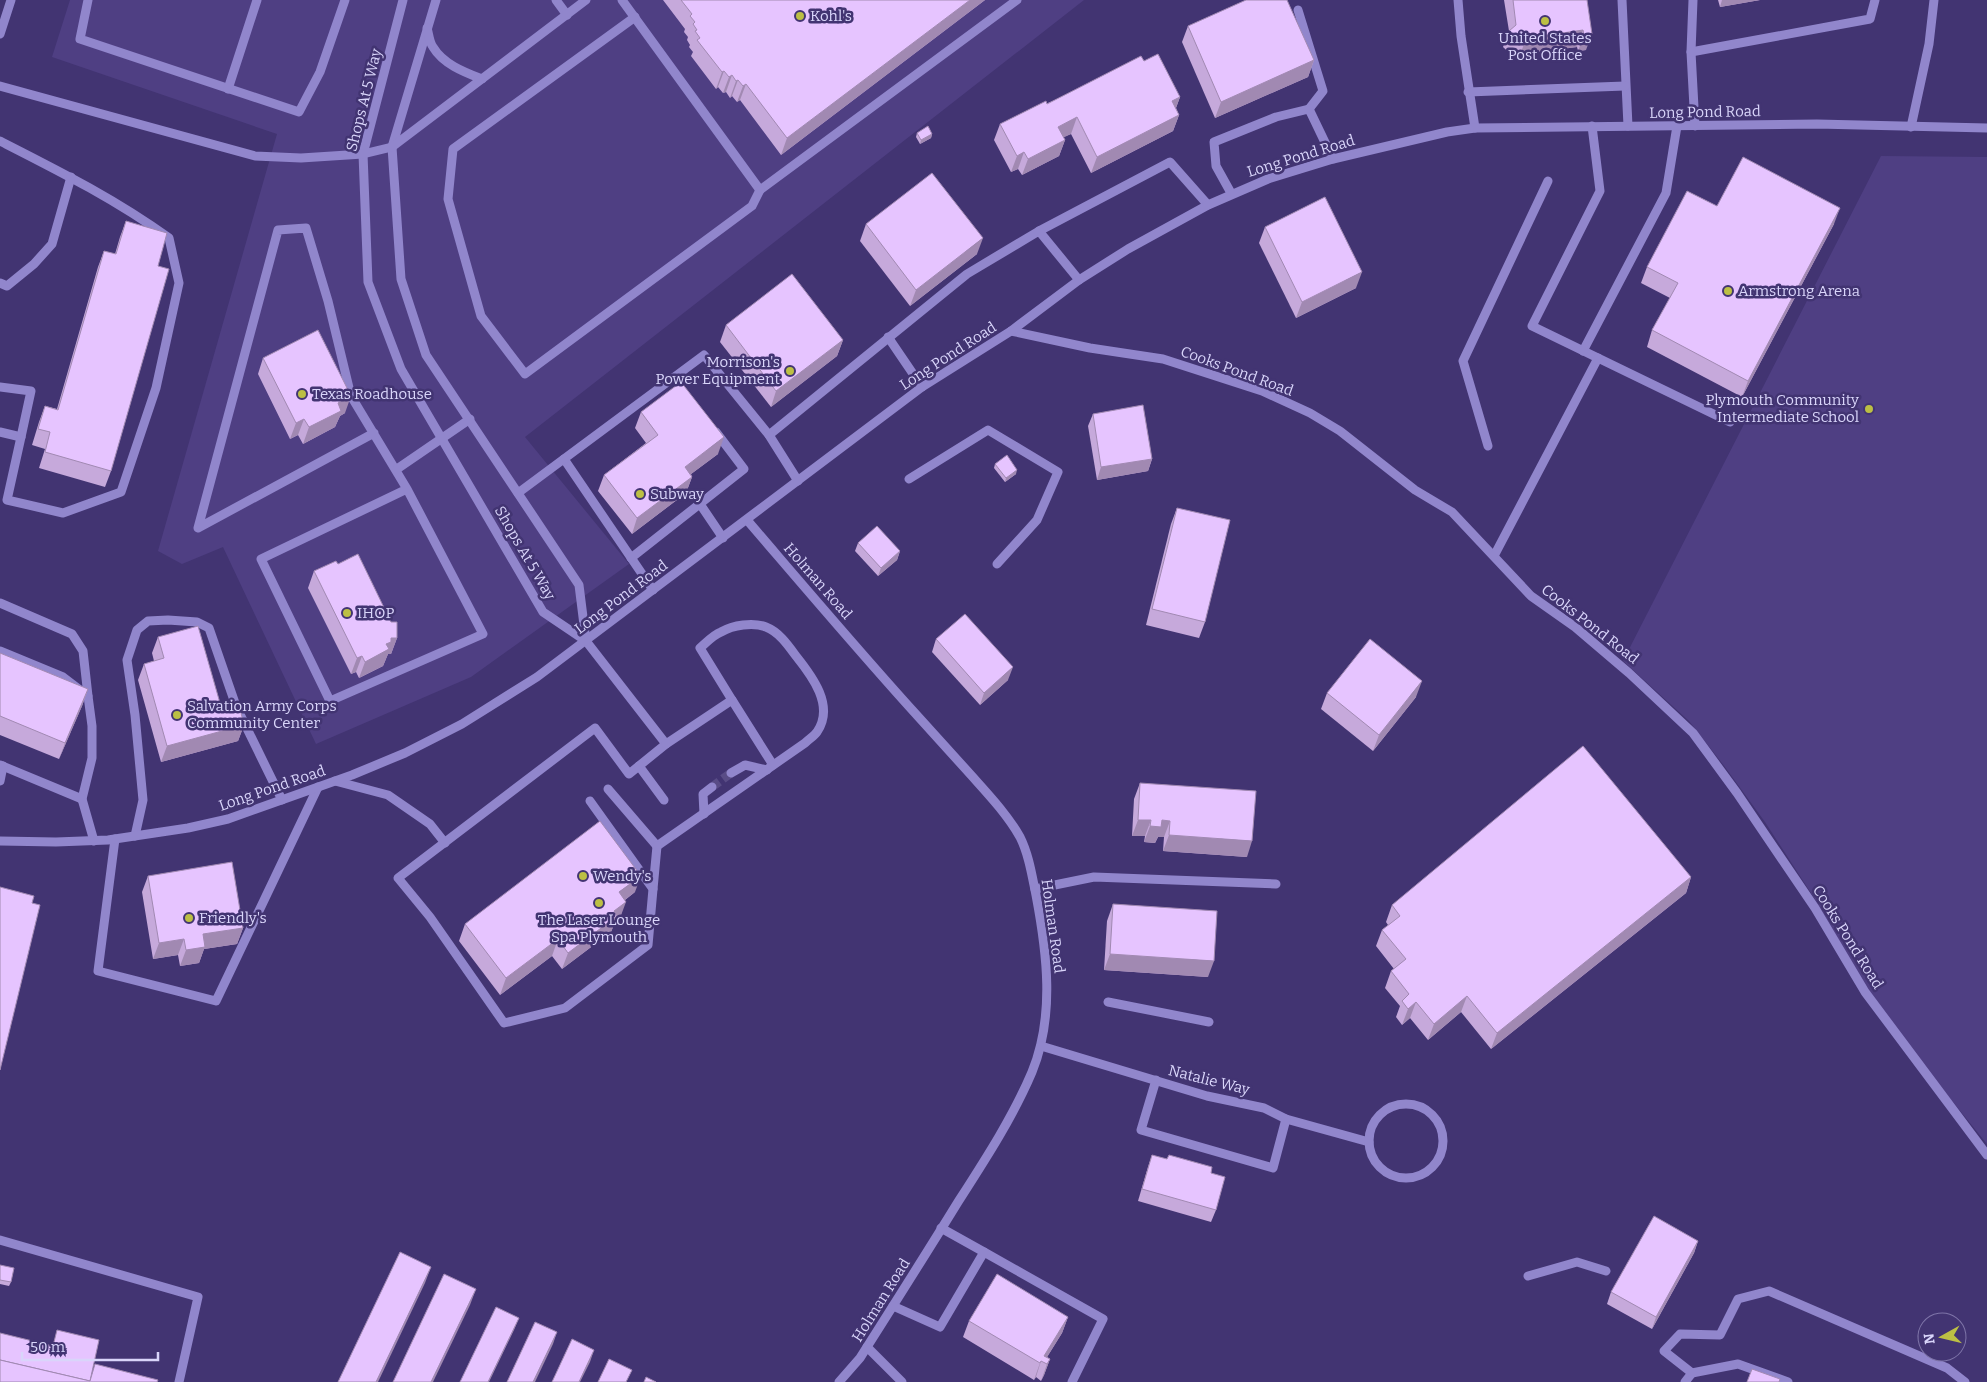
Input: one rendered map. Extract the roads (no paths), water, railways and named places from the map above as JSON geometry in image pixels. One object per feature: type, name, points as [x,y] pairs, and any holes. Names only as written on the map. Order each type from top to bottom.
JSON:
[{"type":"street","points":[[0,34],[11,0]]},
{"type":"street","points":[[88,0],[80,39],[299,112],[320,72],[345,0]]},
{"type":"street","points":[[228,89],[257,0]]},
{"type":"street","name":"Shops At 5 Way","points":[[403,0],[363,154],[368,282],[402,369],[543,612],[586,641]]},
{"type":"street","name":"Shops At 5 Way","points":[[436,0],[392,147],[401,279],[426,355],[579,585],[586,641]]},
{"type":"street","points":[[556,0],[566,15]]},
{"type":"street","points":[[0,86],[255,156],[301,158],[363,154],[392,147],[586,0]]},
{"type":"street","points":[[622,0],[760,190]]},
{"type":"street","points":[[635,18],[453,150],[448,199],[481,316],[525,374],[752,206],[760,190],[1017,0]]},
{"type":"street","points":[[1458,0],[1468,92],[1475,128]]},
{"type":"street","points":[[1622,0],[1628,126]]},
{"type":"street","points":[[1693,0],[1691,52],[1695,126]]},
{"type":"street","points":[[1691,52],[1870,20],[1875,0]]},
{"type":"street","points":[[1911,127],[1929,44],[1934,0]]},
{"type":"street","points":[[1232,193],[1216,166],[1214,142],[1276,117],[1309,109],[1323,91],[1298,10]]},
{"type":"street","points":[[427,27],[431,46],[440,56],[461,71],[482,78]]},
{"type":"street","points":[[1468,92],[1625,86]]},
{"type":"street","points":[[1309,109],[1333,159]]},
{"type":"street","name":"Long Pond Road","points":[[0,841],[56,842],[115,839],[188,828],[228,819],[335,781],[405,753],[462,724],[537,677],[922,387],[1011,331],[1079,280],[1128,249],[1208,205],[1268,179],[1333,159],[1447,132],[1475,128],[1817,124],[1987,128]]},
{"type":"street","points":[[1592,126],[1600,191],[1532,326],[1730,422]]},
{"type":"street","points":[[1583,351],[1666,193],[1676,126]]},
{"type":"street","points":[[0,141],[71,177],[133,212],[169,238],[179,283],[156,388],[121,492],[64,513],[7,500],[31,391],[0,387]]},
{"type":"street","points":[[769,435],[967,274],[1039,231],[1170,162],[1208,205]]},
{"type":"street","points":[[0,283],[7,286],[34,264],[52,244],[71,177]]},
{"type":"street","points":[[1488,446],[1463,360],[1548,181]]},
{"type":"street","points":[[374,433],[198,528],[278,230],[306,228],[328,301],[351,396],[374,433],[396,469],[407,489],[483,634],[330,701],[260,559],[407,489]]},
{"type":"street","points":[[1039,231],[1079,280]]},
{"type":"street","name":"Cooks Pond Road","points":[[1011,331],[1090,348],[1164,359],[1262,391],[1310,413],[1340,431],[1415,490],[1452,512],[1531,596],[1575,627],[1622,667],[1693,733],[1737,793],[1815,908],[1865,992],[1987,1155]]},
{"type":"street","points":[[888,337],[922,387]]},
{"type":"street","points":[[518,493],[678,381],[704,355],[769,435],[798,481]]},
{"type":"street","points":[[1494,556],[1598,358]]},
{"type":"street","points":[[396,469],[441,437],[470,420]]},
{"type":"street","points":[[631,558],[744,469],[709,423]]},
{"type":"street","points":[[909,479],[988,430],[1058,472],[1037,520],[997,564]]},
{"type":"street","points":[[0,432],[21,437]]},
{"type":"street","points":[[564,459],[653,590]]},
{"type":"street","points":[[700,504],[723,538]]},
{"type":"street","name":"Holman Road","points":[[747,520],[990,796],[1020,839],[1028,858],[1035,889],[1047,976],[1046,1010],[1041,1046],[1032,1071],[1008,1119],[860,1358],[839,1382]]},
{"type":"street","points":[[0,603],[72,634],[83,651],[92,726],[92,758],[82,799],[94,841]]},
{"type":"street","points":[[135,836],[143,800],[135,715],[127,660],[137,630],[148,621],[197,622],[209,628],[236,706],[282,800]]},
{"type":"street","points":[[657,846],[704,814],[806,743],[817,732],[822,718],[823,706],[818,687],[810,674],[784,640],[766,626],[745,624],[721,632],[700,648],[770,768]]},
{"type":"street","points":[[586,641],[666,744]]},
{"type":"street","points":[[0,652],[63,677],[88,696]]},
{"type":"street","points":[[608,789],[657,846],[648,945],[564,1008],[504,1023],[430,917],[398,878],[595,728],[629,774],[666,744],[732,700]]},
{"type":"street","points":[[731,773],[745,765],[770,768]]},
{"type":"street","points":[[0,780],[2,766],[82,799]]},
{"type":"street","points":[[639,766],[664,800]]},
{"type":"street","points":[[335,781],[388,795],[430,824],[445,843]]},
{"type":"street","points":[[115,839],[98,971],[216,1001],[318,787]]},
{"type":"street","points":[[704,814],[703,794],[712,787]]},
{"type":"street","points":[[590,801],[653,889]]},
{"type":"street","points":[[1035,889],[1094,877],[1276,884]]},
{"type":"street","points":[[1108,1002],[1209,1022]]},
{"type":"street","name":"Natalie Way","points":[[1041,1046],[1207,1096],[1264,1108],[1286,1119],[1369,1142]]},
{"type":"street","points":[[1156,1080],[1141,1130],[1273,1168],[1286,1119]]},
{"type":"street","points":[[1406,1104],[1414,1105],[1429,1112],[1440,1125],[1443,1142],[1439,1158],[1428,1171],[1413,1178],[1404,1178],[1382,1170],[1373,1158],[1369,1142],[1376,1118],[1389,1108],[1406,1104]]},
{"type":"street","points":[[942,1228],[1103,1319],[1072,1382]]},
{"type":"street","points":[[0,1240],[198,1297],[179,1382]]},
{"type":"street","points":[[893,1306],[940,1327],[984,1252]]},
{"type":"street","points":[[1528,1276],[1578,1262],[1606,1270]]},
{"type":"street","points":[[1692,1373],[1664,1351],[1680,1334],[1720,1335],[1738,1299],[1769,1291],[1947,1368],[1965,1382]]},
{"type":"street","points":[[867,1347],[902,1382]]},
{"type":"street","points":[[1685,1382],[1692,1373],[1738,1364],[1788,1382]]},
{"type":"tunnel","points":[[712,787],[731,773]]},
{"type":"place","name":"Kohl's","points":[[800,16]]},
{"type":"place","name":"United States Post Office","points":[[1545,21]]},
{"type":"place","name":"Armstrong Arena","points":[[1728,291]]},
{"type":"place","name":"Morrison's Power Equipment","points":[[790,371]]},
{"type":"place","name":"Texas Roadhouse","points":[[302,394]]},
{"type":"place","name":"Plymouth Community Intermediate School","points":[[1869,409]]},
{"type":"place","name":"Subway","points":[[640,494]]},
{"type":"place","name":"IHOP","points":[[347,613]]},
{"type":"place","name":"Salvation Army Corps Community Center","points":[[177,715]]},
{"type":"place","name":"Wendy's","points":[[583,876]]},
{"type":"place","name":"The Laser Lounge Spa Plymouth","points":[[599,903]]},
{"type":"place","name":"Friendly's","points":[[189,918]]}]
